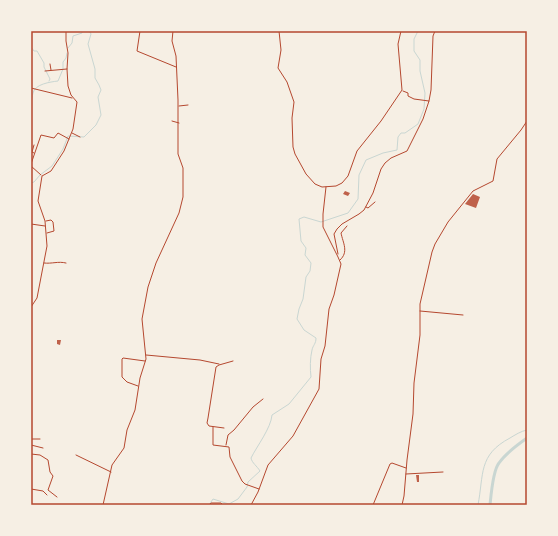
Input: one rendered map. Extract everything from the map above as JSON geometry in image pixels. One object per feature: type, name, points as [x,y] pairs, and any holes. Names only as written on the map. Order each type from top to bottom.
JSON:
[{"type":"street","points":[[42,176],[51,171],[64,151],[75,120],[77,100],[73,98],[69,89],[66,31]]},
{"type":"street","points":[[140,31],[137,51],[177,68]]},
{"type":"street","points":[[103,505],[112,465],[124,448],[127,430],[135,410],[138,386],[146,361],[142,318],[148,287],[156,263],[178,213],[183,197],[183,166],[178,152],[179,123],[177,68],[172,41],[173,31]]},
{"type":"street","points":[[279,31],[281,50],[278,68],[287,82],[294,102],[292,118],[293,152],[308,178],[318,186],[326,187],[336,186],[344,181],[350,171],[357,151],[384,117],[402,90],[398,44],[401,31]]},
{"type":"street","points":[[338,257],[335,232],[342,224],[359,214],[366,207],[373,193],[381,169],[390,158],[402,154],[408,150],[423,119],[431,90],[433,36],[435,31]]},
{"type":"street","points":[[50,64],[52,70]]},
{"type":"street","points":[[45,71],[67,69]]},
{"type":"street","points":[[31,88],[73,98]]},
{"type":"street","points":[[402,90],[408,93],[408,96],[412,98],[429,101]]},
{"type":"street","points":[[178,106],[188,105]]},
{"type":"street","points":[[172,121],[179,123]]},
{"type":"street","points":[[402,505],[413,414],[414,387],[420,335],[421,299],[433,249],[448,222],[473,191],[493,181],[497,159],[527,121]]},
{"type":"street","points":[[42,176],[31,165],[41,135],[54,138],[58,133],[68,138]]},
{"type":"street","points":[[71,133],[80,137]]},
{"type":"street","points":[[34,145],[32,152],[34,154]]},
{"type":"street","points":[[31,307],[37,298],[47,246],[45,221],[38,201],[42,176]]},
{"type":"street","points":[[250,505],[259,489],[268,465],[293,436],[318,391],[321,359],[325,346],[329,309],[335,290],[340,265],[340,261],[325,232],[323,224],[326,187]]},
{"type":"street","points":[[366,207],[368,208],[375,202]]},
{"type":"street","points":[[45,221],[52,221],[54,230],[52,233],[46,233]]},
{"type":"street","points":[[31,224],[46,226]]},
{"type":"street","points":[[340,261],[345,253],[342,232],[347,226]]},
{"type":"street","points":[[43,263],[59,261],[66,263]]},
{"type":"street","points":[[420,311],[463,315]]},
{"type":"street","points":[[146,356],[200,360],[219,365],[233,361]]},
{"type":"street","points":[[138,386],[127,382],[122,377],[122,359],[146,361]]},
{"type":"street","points":[[219,365],[216,368],[208,424],[213,427],[224,428]]},
{"type":"street","points":[[226,447],[228,435],[253,407],[263,399]]},
{"type":"street","points":[[213,427],[213,446],[230,447],[230,457],[245,484],[259,489]]},
{"type":"street","points":[[31,439],[40,439]]},
{"type":"street","points":[[31,445],[43,448]]},
{"type":"street","points":[[31,454],[40,455],[48,460],[50,472],[53,476],[48,490],[57,497]]},
{"type":"street","points":[[76,455],[111,472]]},
{"type":"street","points":[[374,505],[389,464],[392,463],[406,468]]},
{"type":"street","points":[[405,474],[442,472]]},
{"type":"street","points":[[31,490],[43,491],[47,495]]},
{"type":"street","points":[[210,505],[212,502],[221,502],[223,505]]},
{"type":"building","points":[[345,191],[350,193],[348,196],[343,194]]},
{"type":"building","points":[[473,194],[480,197],[476,208],[465,204]]},
{"type":"building","points":[[57,340],[61,340],[60,345],[57,344]]},
{"type":"building","points":[[416,475],[419,475],[419,482],[417,482]]},
{"type":"waterway","points":[[68,48],[72,43],[73,36],[82,33],[82,31]]},
{"type":"waterway","points":[[31,183],[52,166],[63,149],[68,136],[84,137],[96,125],[101,115],[98,97],[101,90],[95,78],[95,69],[88,44],[91,34],[90,32],[86,31]]},
{"type":"waterway","points":[[209,505],[213,499],[229,504],[238,499],[247,487],[248,482],[260,471],[251,458],[266,431],[272,415],[289,404],[311,377],[310,367],[312,348],[316,342],[316,338],[304,330],[297,319],[303,299],[306,277],[310,271],[311,263],[305,255],[306,248],[301,241],[299,219],[304,217],[321,222],[348,213],[358,199],[359,175],[366,160],[383,153],[397,150],[398,137],[401,133],[405,133],[418,124],[424,109],[425,93],[420,71],[420,60],[414,51],[414,39],[418,31]]},
{"type":"waterway","points":[[31,47],[34,51],[37,51],[44,63],[44,67],[50,79],[49,81]]},
{"type":"waterway","points":[[31,103],[34,90],[37,87],[43,84],[58,81],[67,53]]},
{"type":"waterway","points":[[478,505],[482,475],[487,458],[500,444],[518,433],[527,430]]},
{"type":"waterway","points":[[490,505],[497,466],[508,453],[527,438]]}]
